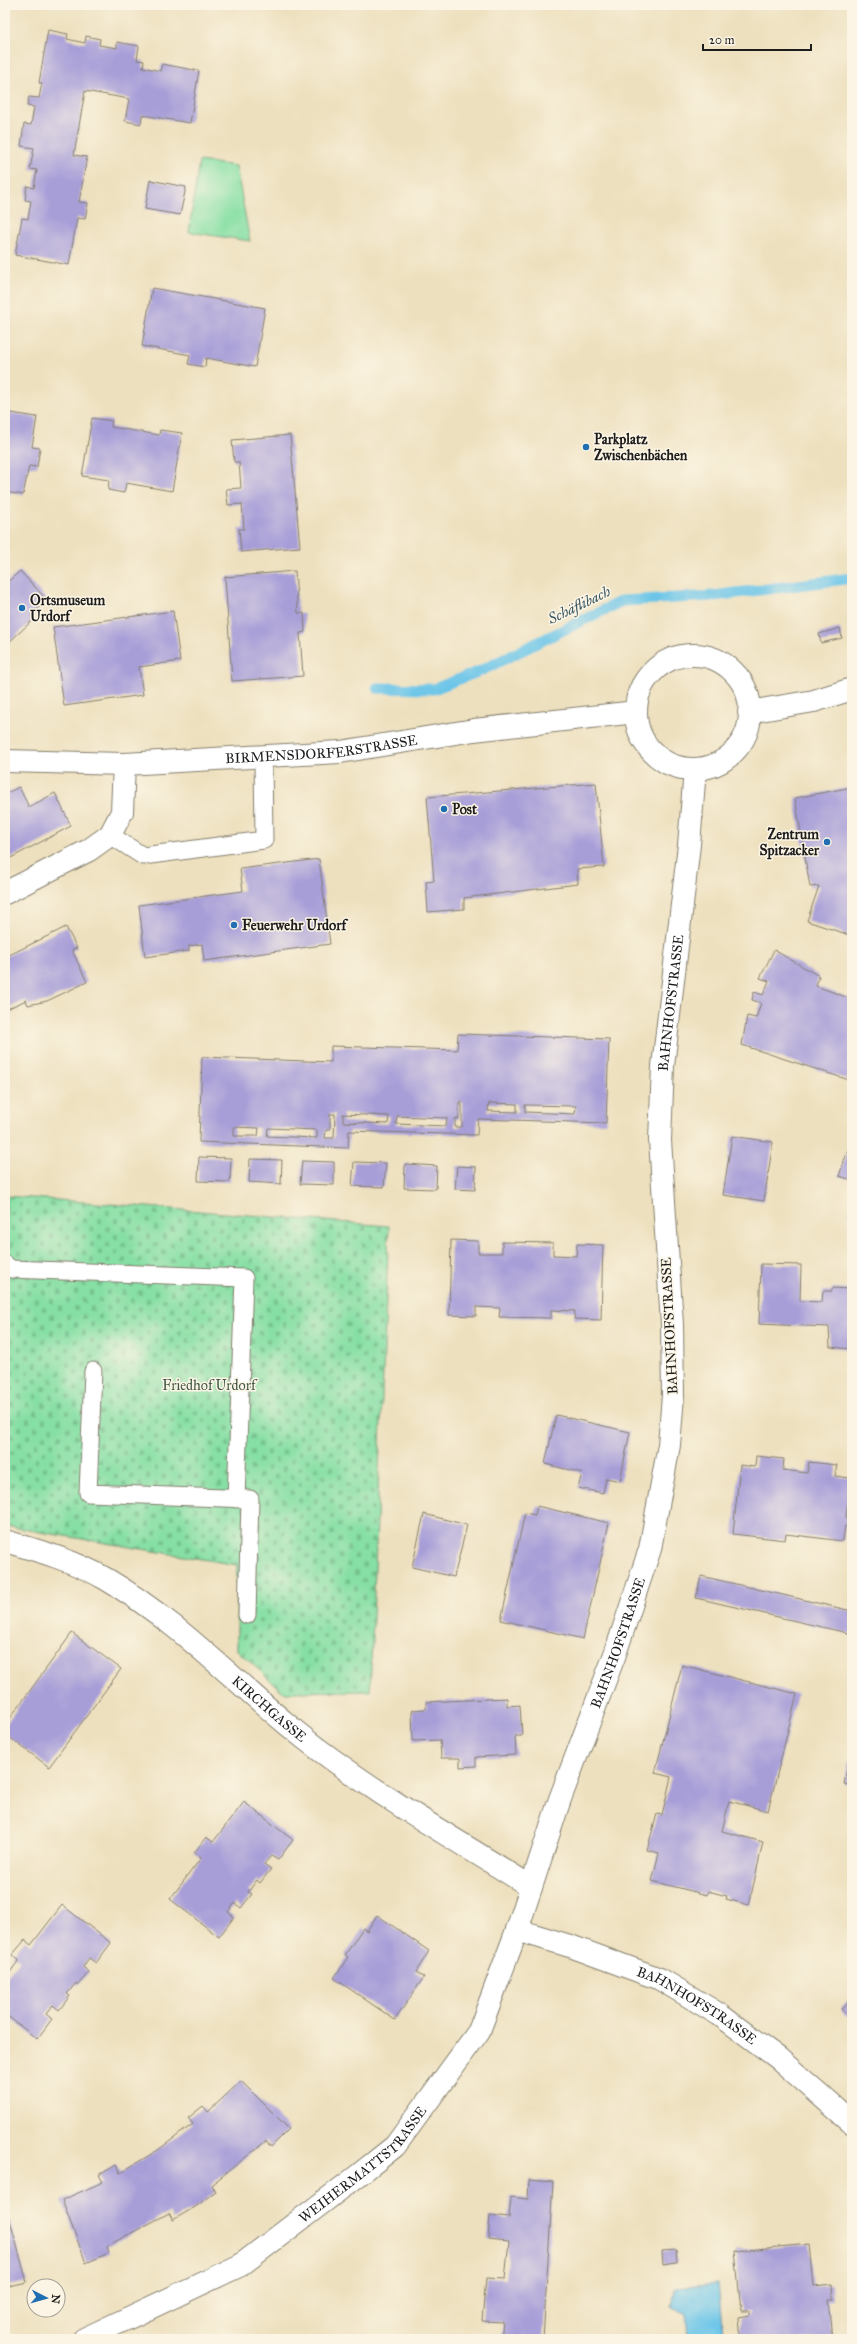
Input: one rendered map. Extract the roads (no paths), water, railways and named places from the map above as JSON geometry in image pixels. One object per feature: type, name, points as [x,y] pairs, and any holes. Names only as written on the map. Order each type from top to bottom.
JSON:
[{"type":"street","points":[[686,656],[705,657],[723,664],[737,676],[746,693],[749,712],[748,727],[741,742],[732,754],[719,763],[704,768],[688,769],[668,764],[651,751],[640,733],[636,712],[639,692],[650,674],[666,661],[686,656]]},
{"type":"street","points":[[749,712],[814,701],[852,689]]},
{"type":"street","name":"BIRMENSDORFERSTRASSE","points":[[5,761],[124,764],[347,751],[474,730],[636,712]]},
{"type":"street","points":[[5,893],[89,850],[110,835],[122,812],[124,764]]},
{"type":"street","name":"BAHNHOFSTRASSE","points":[[532,1887],[560,1798],[615,1654],[650,1549],[669,1445],[673,1396],[672,1324],[660,1140],[663,1066],[690,832],[695,769]]},
{"type":"street","name":"KIRCHGASSE","points":[[5,1540],[46,1553],[105,1579],[167,1620],[332,1760],[532,1887]]},
{"type":"street","name":"WEIHERMATTSTRASSE","points":[[84,2339],[241,2265],[395,2146],[479,2031],[532,1887]]},
{"type":"street","name":"BAHNHOFSTRASSE","points":[[517,1930],[573,1947],[660,1979],[720,2016],[778,2058],[852,2123]]},
{"type":"lane","points":[[110,835],[143,856],[264,840],[263,756]]},
{"type":"lane","points":[[5,1264],[11,1269],[244,1278],[236,1499]]},
{"type":"lane","points":[[93,1371],[88,1493],[250,1499],[247,1615]]},
{"type":"water","points":[[718,2284],[723,2335],[688,2338],[686,2314],[672,2308],[675,2288]]},
{"type":"waterway","name":"Schäflibach","points":[[377,688],[434,689],[480,671],[622,601],[713,596],[852,578]]},
{"type":"place","name":"Parkplatz Zwischenbächen","points":[[586,447]]},
{"type":"place","name":"Ortsmuseum Urdorf","points":[[22,608]]},
{"type":"place","name":"Post","points":[[444,809]]},
{"type":"place","name":"Zentrum Spitzacker","points":[[827,842]]},
{"type":"place","name":"Feuerwehr Urdorf","points":[[234,925]]},
{"type":"park label","name":"Friedhof Urdorf","points":[[209,1385]]}]
